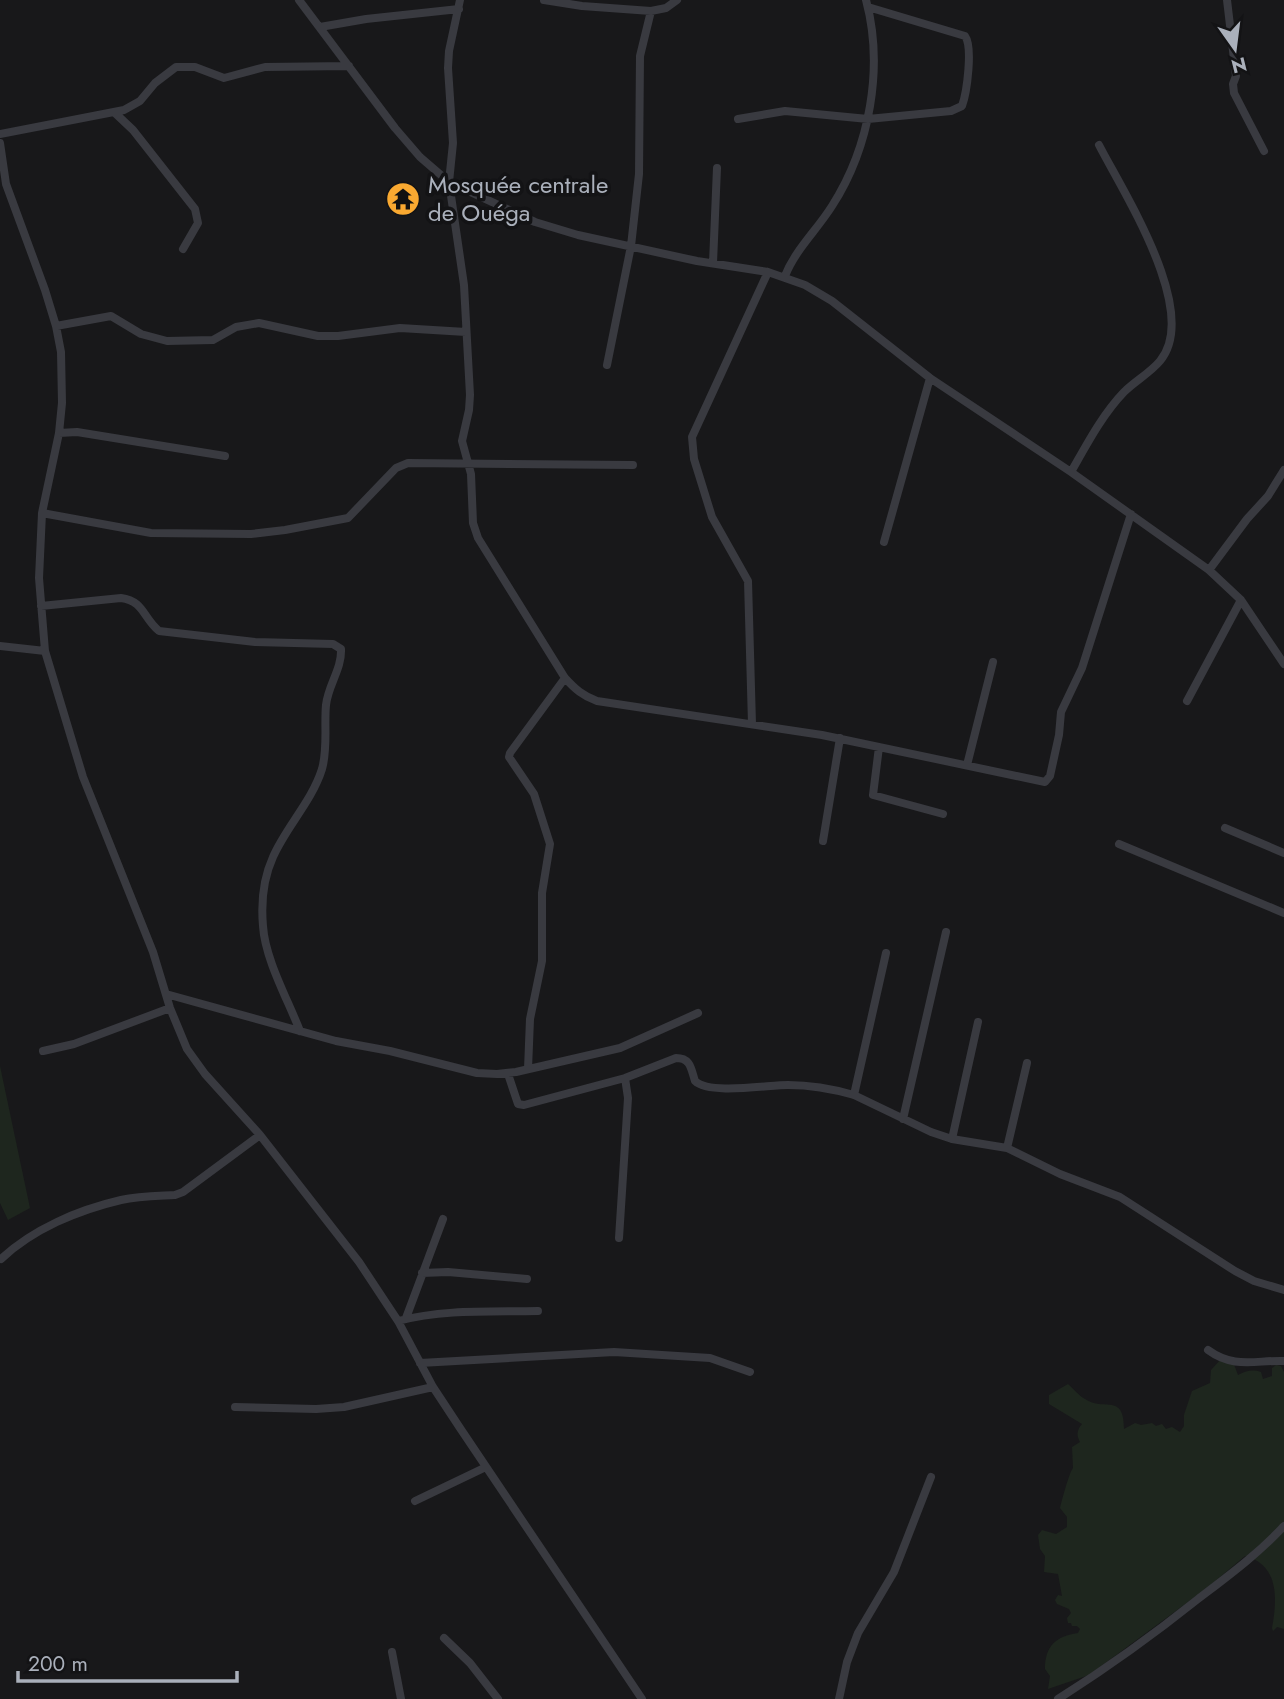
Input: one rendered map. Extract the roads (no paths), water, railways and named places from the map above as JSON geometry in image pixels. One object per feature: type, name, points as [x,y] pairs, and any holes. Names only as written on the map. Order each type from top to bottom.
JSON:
[{"type":"street","points":[[299,0],[395,128],[420,157],[449,182],[534,222],[578,235],[785,276],[832,301],[930,378],[1071,471],[1209,570],[1241,600],[1284,664]]},
{"type":"street","points":[[544,0],[651,12],[666,8],[677,0]]},
{"type":"street","points":[[1227,0],[1237,76],[1233,84],[1234,93],[1264,151]]},
{"type":"street","points":[[785,276],[791,260],[845,185],[868,119],[874,33],[867,4]]},
{"type":"street","points":[[738,119],[786,111],[868,119],[962,106],[970,44],[965,36],[867,4]]},
{"type":"street","points":[[320,27],[459,5],[448,68],[453,143],[449,182],[464,285],[469,410],[462,441],[471,474],[473,523],[478,538],[565,678],[586,697],[597,701],[840,738],[1045,782],[1050,776],[1061,712],[1082,668],[1131,514]]},
{"type":"street","points":[[607,365],[631,246],[639,174],[640,56],[651,12]]},
{"type":"street","points":[[0,134],[115,113],[134,106],[155,83],[176,67],[195,67],[224,78],[265,67],[349,66]]},
{"type":"street","points":[[115,113],[133,130],[195,209],[198,223],[183,249]]},
{"type":"street","points":[[0,143],[3,187],[56,326],[63,380],[59,433],[42,513],[39,544],[45,651],[83,777],[153,951],[170,1007],[187,1049],[205,1074],[260,1135],[402,1320],[433,1387],[642,1699]]},
{"type":"street","points":[[1071,471],[1107,412],[1161,360],[1170,345],[1172,325],[1169,293],[1162,268],[1099,145]]},
{"type":"street","points":[[713,263],[717,168]]},
{"type":"street","points":[[752,724],[748,581],[712,517],[692,449],[692,437],[768,272]]},
{"type":"street","points":[[56,326],[111,316],[141,334],[167,341],[213,340],[236,327],[259,323],[318,336],[338,337],[400,328],[466,332]]},
{"type":"street","points":[[884,542],[930,378]]},
{"type":"street","points":[[59,433],[77,432],[225,456]]},
{"type":"street","points":[[42,513],[150,533],[251,534],[348,518],[396,468],[408,463],[633,465]]},
{"type":"street","points":[[1209,570],[1268,496],[1284,470]]},
{"type":"street","points":[[41,606],[130,599],[137,603],[159,631],[255,642],[333,644],[341,649],[341,659],[326,704],[322,767],[316,783],[272,859],[263,888],[263,929],[300,1031]]},
{"type":"street","points":[[1188,701],[1241,600]]},
{"type":"street","points":[[0,646],[45,651]]},
{"type":"street","points":[[967,765],[993,662]]},
{"type":"street","points":[[528,1069],[530,1019],[542,961],[542,893],[550,844],[534,794],[509,757],[565,678]]},
{"type":"street","points":[[823,841],[840,738]]},
{"type":"street","points":[[879,747],[873,795],[943,814]]},
{"type":"street","points":[[1225,828],[1284,853]]},
{"type":"street","points":[[1119,844],[1284,913]]},
{"type":"street","points":[[903,1119],[946,932]]},
{"type":"street","points":[[854,1095],[886,953]]},
{"type":"street","points":[[166,994],[300,1031],[477,1073],[508,1074],[620,1048],[698,1013]]},
{"type":"street","points":[[43,1051],[74,1044],[170,1007]]},
{"type":"street","points":[[952,1139],[978,1022]]},
{"type":"street","points":[[508,1074],[518,1104],[524,1105],[625,1079],[676,1058],[684,1058],[689,1062],[695,1081],[704,1087],[762,1088],[786,1085],[821,1087],[854,1095],[921,1129],[952,1139],[1007,1148],[1060,1174],[1120,1197],[1235,1271],[1254,1281],[1284,1290]]},
{"type":"street","points":[[1007,1148],[1027,1063]]},
{"type":"street","points":[[619,1238],[628,1098],[625,1079]]},
{"type":"street","points":[[1,1259],[42,1229],[74,1216],[121,1200],[183,1192],[260,1135]]},
{"type":"street","points":[[402,1320],[443,1219]]},
{"type":"street","points":[[422,1273],[448,1272],[527,1279]]},
{"type":"street","points":[[402,1320],[449,1312],[538,1311]]},
{"type":"street","points":[[1209,1350],[1221,1359],[1234,1362],[1284,1361]]},
{"type":"street","points":[[420,1363],[614,1352],[710,1358],[750,1373]]},
{"type":"street","points":[[235,1407],[344,1407],[433,1387]]},
{"type":"street","points":[[415,1501],[486,1467]]},
{"type":"street","points":[[839,1699],[847,1662],[858,1633],[894,1572],[931,1477]]},
{"type":"street","points":[[1058,1699],[1153,1634],[1233,1572],[1284,1527]]},
{"type":"street","points":[[444,1638],[470,1663],[498,1699]]},
{"type":"street","points":[[392,1652],[401,1699]]},
{"type":"place","name":"Mosquée centrale de Ouéga","points":[[403,199]]}]
